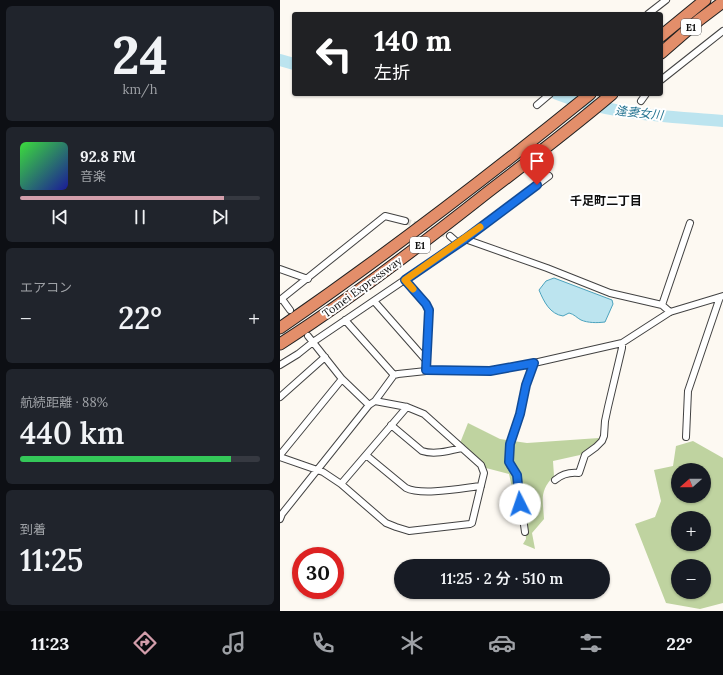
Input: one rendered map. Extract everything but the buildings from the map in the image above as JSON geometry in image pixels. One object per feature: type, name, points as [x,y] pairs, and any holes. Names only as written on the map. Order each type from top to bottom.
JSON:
[{"type":"highway","name":"E1","points":[[663,34],[705,0]]},
{"type":"highway","name":"E1","points":[[663,51],[699,20],[723,2]]},
{"type":"highway","name":"Tomei Expressway","points":[[280,328],[404,240],[457,200],[587,96]]},
{"type":"highway","name":"Tomei Expressway","points":[[280,344],[373,281],[555,141],[610,96]]},
{"type":"street","points":[[651,12],[666,0]]},
{"type":"street","points":[[663,78],[723,31]]},
{"type":"street","points":[[537,105],[548,96]]},
{"type":"street","points":[[641,101],[645,96]]},
{"type":"street","points":[[280,365],[465,239],[549,176]]},
{"type":"street","points":[[290,310],[281,299],[308,279],[385,216],[405,221]]},
{"type":"street","points":[[662,305],[690,223]]},
{"type":"street","points":[[450,236],[458,243]]},
{"type":"street","points":[[465,239],[547,268],[610,293],[662,305],[670,312]]},
{"type":"street","points":[[280,269],[308,279]]},
{"type":"street","points":[[405,280],[426,304],[429,310],[425,359],[426,370]]},
{"type":"street","points":[[280,519],[282,514],[316,470],[369,405],[375,401],[394,375],[403,372],[426,370],[490,371],[534,363],[622,343],[632,338],[670,312],[721,297]]},
{"type":"street","points":[[686,437],[688,391],[721,297]]},
{"type":"street","points":[[374,300],[425,359]]},
{"type":"street","points":[[345,320],[394,375]]},
{"type":"street","points":[[308,336],[342,379],[369,405]]},
{"type":"street","points":[[556,480],[566,474],[579,473],[584,455],[602,442],[605,421],[622,343]]},
{"type":"street","points":[[280,397],[325,357]]},
{"type":"street","points":[[525,532],[517,475],[509,462],[510,444],[520,414],[526,385],[534,363]]},
{"type":"street","points":[[342,379],[280,456],[323,472],[341,484],[386,523],[396,527],[409,531],[472,523],[484,473],[484,469],[481,465],[424,414],[407,407],[375,401]]},
{"type":"street","points":[[341,484],[407,407]]},
{"type":"street","points":[[391,425],[426,452],[433,453],[462,448]]},
{"type":"street","points":[[366,455],[406,488],[414,491],[427,492],[481,486]]},
{"type":"green space","points":[[468,423],[500,439],[527,443],[600,439],[580,455],[553,461],[554,476],[546,486],[543,496],[544,519],[532,533],[535,549],[523,544],[526,539],[523,509],[516,505],[509,474],[486,468],[460,443]]},
{"type":"green space","points":[[693,441],[723,458],[723,603],[700,609],[666,603],[635,524],[655,517],[661,501],[654,470],[671,466],[671,503],[711,503],[711,463],[673,463],[676,446]]},
{"type":"water","points":[[554,278],[612,300],[613,304],[605,322],[587,322],[569,313],[563,316],[554,313],[545,303],[539,290],[546,281]]},
{"type":"waterway","name":"逢妻女川","points":[[280,60],[292,63]]},
{"type":"waterway","name":"逢妻女川","points":[[563,96],[597,106],[639,114],[723,121]]},
{"type":"tunnel","points":[[405,221],[450,236]]},
{"type":"tunnel","points":[[290,310],[304,331]]},
{"type":"slow traffic","points":[[413,289],[405,280],[480,227]]},
{"type":"district","name":"千足町二丁目","points":[[606,201]]},
{"type":"route","points":[[520,504],[517,475],[509,462],[510,444],[520,414],[526,385],[534,363],[490,371],[426,370],[425,359],[429,310],[426,304],[405,280],[465,239],[537,185]]}]
